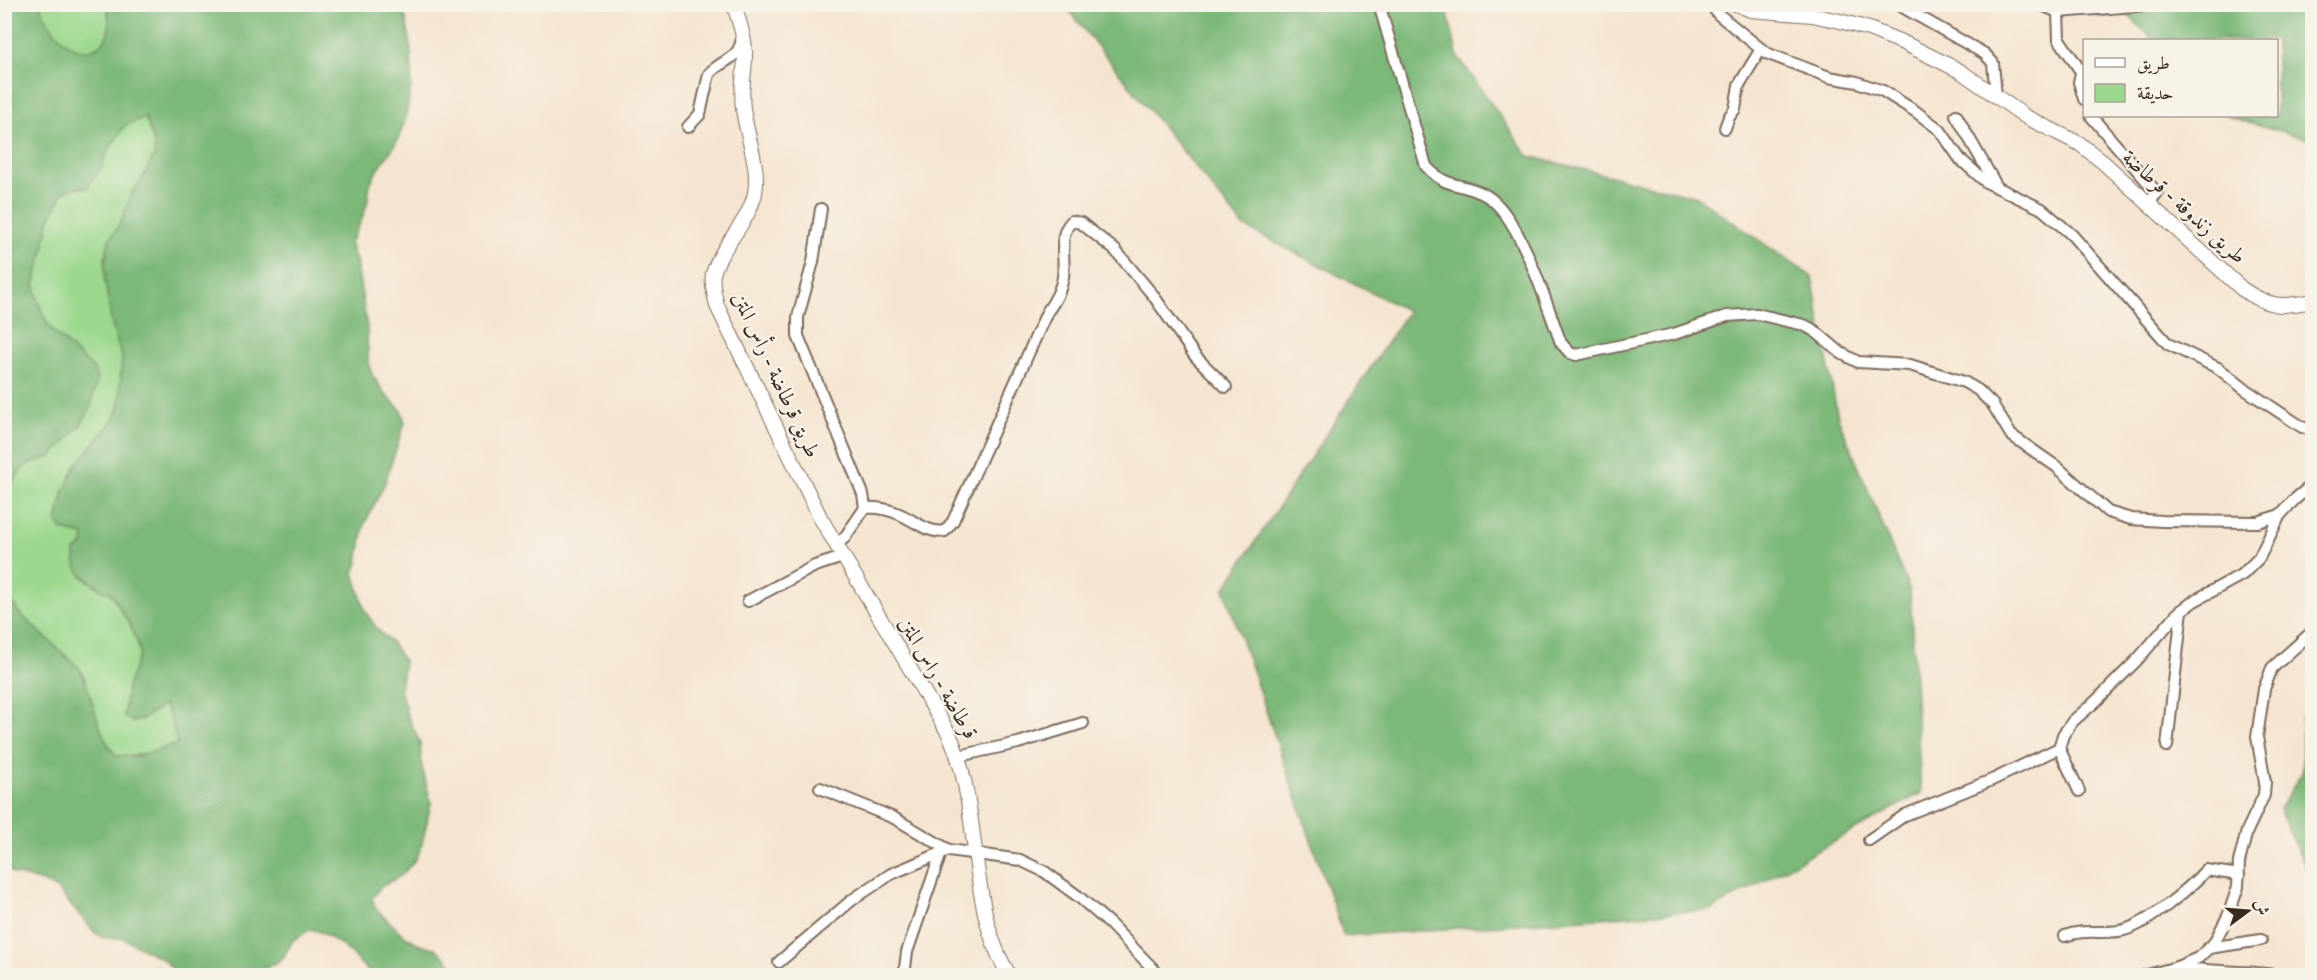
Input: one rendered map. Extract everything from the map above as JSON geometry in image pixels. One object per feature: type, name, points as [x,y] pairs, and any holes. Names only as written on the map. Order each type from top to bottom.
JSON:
[{"type":"main road","name":"طريق قرطاضة - رأس المتن","points":[[734,4],[745,49],[741,92],[755,170],[755,192],[751,207],[713,275],[713,287],[717,306],[821,519]]},
{"type":"main road","name":"طريق زندوقة - قرطاضة","points":[[1736,4],[1751,10],[1812,15],[1869,29],[1936,58],[1960,71],[2026,117],[2080,144],[2149,203],[2242,289],[2259,300],[2274,306],[2289,306],[2313,301]]},
{"type":"main road","name":"قرطاضة - راس المتن","points":[[821,519],[949,734],[959,756],[992,934],[1002,962],[1010,975]]},
{"type":"street","points":[[1379,4],[1426,166],[1436,178],[1450,185],[1466,187],[1487,196],[1505,212],[1517,231],[1561,343],[1570,352],[1576,355],[1674,334],[1726,316],[1757,314],[1804,325],[1815,331],[1841,353],[1858,362],[1910,365],[1964,382],[1978,390],[1992,405],[2011,435],[2056,467],[2108,512],[2131,519],[2162,521],[2258,522],[2280,515]]},
{"type":"street","points":[[1712,4],[1718,14],[1766,53],[1829,77],[1857,82],[1883,92],[1915,111],[1940,130],[1960,159],[1986,182],[2042,209],[2072,235],[2168,344],[2218,368],[2246,390],[2302,427],[2313,430]]},
{"type":"street","points":[[1897,4],[1985,54],[1993,63],[1996,96]]},
{"type":"street","points":[[2039,4],[2058,12],[2159,4]]},
{"type":"street","points":[[2058,12],[2059,39],[2083,74],[2079,82],[2083,93]]},
{"type":"street","points":[[688,127],[700,114],[709,74],[713,69],[729,61],[736,52],[741,42],[742,30]]},
{"type":"street","points":[[1725,128],[1729,117],[1736,109],[1739,85],[1761,49]]},
{"type":"street","points":[[1956,115],[1997,188]]},
{"type":"street","points":[[2092,117],[2157,194],[2149,203]]},
{"type":"street","points":[[748,601],[840,552],[845,537],[865,508],[863,494],[798,336],[798,317],[813,262],[821,209]]},
{"type":"street","points":[[865,508],[879,507],[898,513],[936,532],[945,531],[953,520],[1047,312],[1058,295],[1064,276],[1066,226],[1072,221],[1081,223],[1114,250],[1153,295],[1195,356],[1226,387]]},
{"type":"street","points":[[2079,791],[2059,748],[2062,735],[2073,721],[2138,659],[2182,610],[2243,574],[2259,558],[2280,515],[2313,484]]},
{"type":"street","points":[[2167,746],[2182,610]]},
{"type":"street","points":[[2144,975],[2177,967],[2198,958],[2214,943],[2228,916],[2238,887],[2239,862],[2247,831],[2264,795],[2265,782],[2257,737],[2264,689],[2272,668],[2313,632]]},
{"type":"street","points":[[959,756],[1018,743],[1083,723]]},
{"type":"street","points":[[1869,840],[1905,815],[1992,780],[2059,748]]},
{"type":"street","points":[[820,788],[894,818],[945,852]]},
{"type":"street","points":[[904,975],[907,952],[945,852]]},
{"type":"street","points":[[779,962],[852,900],[881,880],[945,852],[1020,860],[1045,872],[1102,917],[1160,975]]},
{"type":"street","points":[[2065,936],[2074,932],[2124,930],[2139,924],[2191,887],[2206,870],[2239,875]]},
{"type":"street","points":[[2209,948],[2261,940]]},
{"type":"street","points":[[2177,967],[2202,972],[2282,975]]},
{"type":"green space","points":[[5,4],[40,5],[48,22],[61,39],[78,49],[88,50],[97,47],[107,37],[109,28],[107,5],[402,5],[411,55],[411,89],[408,106],[398,139],[371,182],[368,201],[350,242],[357,265],[367,327],[368,362],[372,375],[386,395],[401,410],[405,422],[384,485],[364,525],[358,563],[354,573],[365,611],[377,629],[391,642],[404,662],[400,689],[407,715],[420,743],[422,767],[431,803],[421,848],[415,860],[402,875],[381,887],[372,898],[376,909],[402,934],[422,946],[435,948],[452,964],[453,975],[372,975],[337,942],[311,929],[293,940],[282,959],[255,975],[180,975],[161,958],[123,938],[104,938],[95,933],[57,889],[43,882],[12,873],[5,864],[5,583],[12,603],[19,613],[79,668],[103,735],[116,756],[137,756],[178,744],[169,713],[164,705],[133,722],[124,716],[127,687],[140,654],[138,644],[130,625],[111,593],[78,571],[75,551],[83,545],[84,535],[62,530],[57,521],[64,491],[76,465],[109,426],[119,410],[122,358],[112,324],[105,281],[105,260],[109,240],[120,224],[133,191],[140,183],[154,156],[155,145],[145,117],[124,126],[105,156],[102,167],[87,188],[77,187],[63,192],[48,223],[34,285],[41,310],[50,328],[93,369],[97,379],[91,405],[80,426],[51,457],[30,463],[22,469],[5,492]]},
{"type":"green space","points":[[40,5],[107,5],[109,28],[107,37],[97,47],[88,50],[78,49],[61,39],[54,31]]},
{"type":"green space","points":[[1060,5],[1446,5],[1457,55],[1528,156],[1697,197],[1812,277],[1838,418],[1910,591],[1921,793],[1711,910],[1344,936],[1224,589],[1408,311],[1243,226],[1070,12]]},
{"type":"green space","points":[[2081,5],[2312,5],[2312,140],[2231,117],[2278,117],[2278,39],[2152,39],[2128,15],[2098,16]]},
{"type":"green space","points":[[145,117],[155,145],[154,156],[140,183],[133,191],[120,224],[109,240],[105,260],[105,281],[112,324],[122,358],[119,410],[72,475],[64,491],[57,521],[62,530],[85,535],[81,576],[102,590],[111,593],[130,625],[138,644],[140,654],[127,687],[124,716],[133,722],[142,719],[164,704],[178,744],[147,753],[116,756],[101,734],[85,679],[79,668],[19,613],[12,603],[5,583],[5,492],[22,469],[30,463],[51,457],[80,426],[91,405],[97,379],[93,369],[50,328],[41,310],[34,285],[48,223],[63,192],[77,187],[87,188],[102,167],[105,156],[124,126]]},
{"type":"green space","points":[[2302,716],[2312,720],[2312,881],[2279,809],[2302,773]]}]
